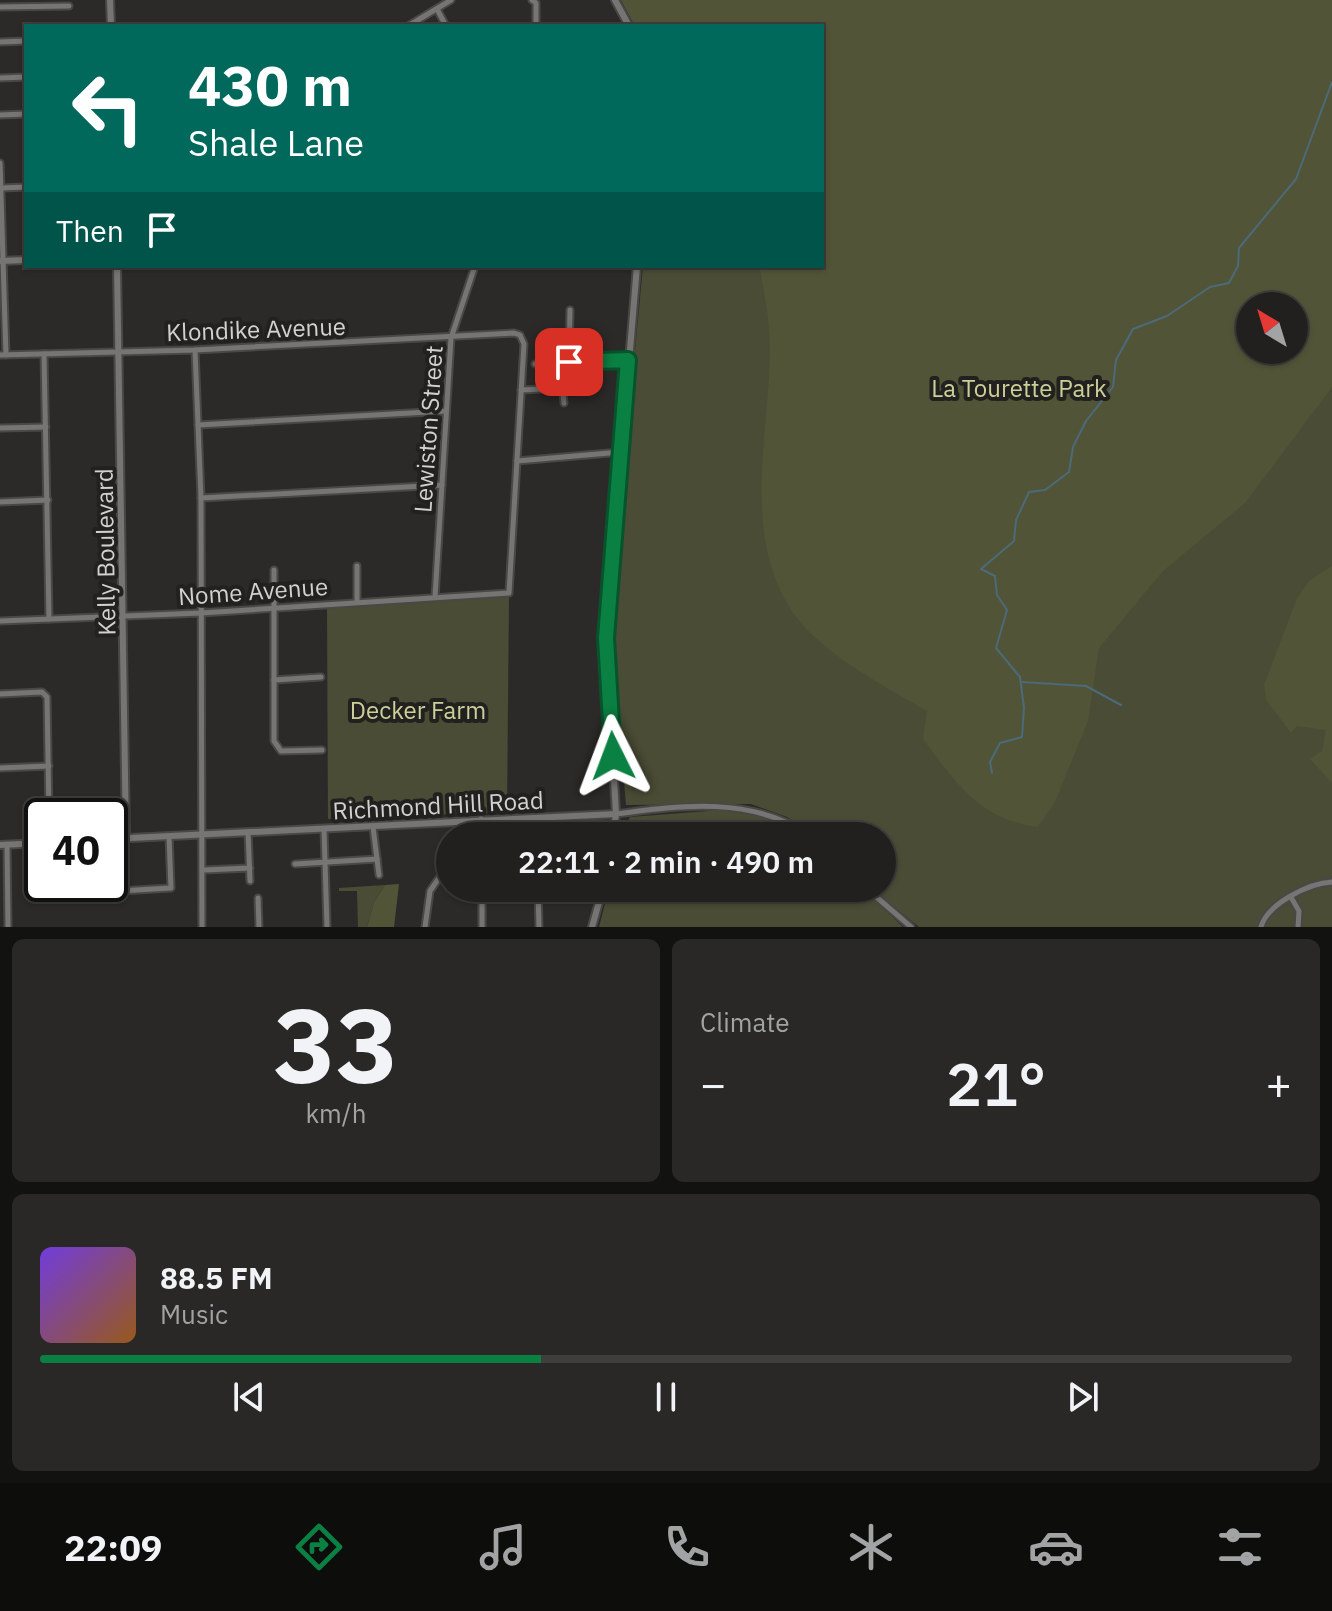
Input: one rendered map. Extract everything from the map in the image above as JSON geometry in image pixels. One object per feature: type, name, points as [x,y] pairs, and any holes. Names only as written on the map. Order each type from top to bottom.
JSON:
[{"type":"street","points":[[110,0],[111,24]]},
{"type":"street","points":[[411,24],[451,0]]},
{"type":"street","points":[[532,0],[536,3],[536,24]]},
{"type":"street","points":[[615,0],[628,24]]},
{"type":"street","points":[[0,7],[69,6]]},
{"type":"street","points":[[437,9],[445,24]]},
{"type":"street","points":[[0,42],[24,41]]},
{"type":"street","points":[[0,78],[24,77]]},
{"type":"street","points":[[0,115],[24,114]]},
{"type":"street","points":[[0,163],[3,355]]},
{"type":"street","points":[[0,188],[24,187]]},
{"type":"street","points":[[2,261],[24,260]]},
{"type":"street","name":"Kelly Boulevard","points":[[117,268],[126,798]]},
{"type":"street","name":"Lewiston Street","points":[[435,597],[451,338],[474,268]]},
{"type":"street","points":[[615,822],[606,638],[637,268]]},
{"type":"street","points":[[569,362],[570,310]]},
{"type":"street","name":"Klondike Avenue","points":[[3,355],[195,350],[514,333],[520,335],[524,344],[521,390]]},
{"type":"street","points":[[195,350],[201,498],[202,927]]},
{"type":"street","points":[[44,354],[49,619]]},
{"type":"street","points":[[535,364],[628,360]]},
{"type":"street","points":[[561,373],[564,403]]},
{"type":"street","points":[[563,388],[521,390],[517,461],[621,452]]},
{"type":"street","points":[[198,425],[446,411]]},
{"type":"street","points":[[0,428],[46,427]]},
{"type":"street","name":"Nome Avenue","points":[[0,621],[201,613],[509,593],[517,461]]},
{"type":"street","points":[[201,498],[442,485]]},
{"type":"street","points":[[0,502],[48,500]]},
{"type":"street","points":[[357,566],[357,602]]},
{"type":"street","points":[[274,570],[274,741],[278,749],[286,752],[322,750]]},
{"type":"street","points":[[274,680],[321,677]]},
{"type":"street","points":[[0,694],[46,695],[49,798]]},
{"type":"street","points":[[0,768],[49,766]]},
{"type":"street","name":"Richmond Hill Road","points":[[128,838],[713,807],[753,809],[785,822]]},
{"type":"street","points":[[373,827],[379,875]]},
{"type":"street","points":[[324,829],[327,927]]},
{"type":"street","points":[[248,832],[250,881]]},
{"type":"street","points":[[128,890],[171,888],[169,836]]},
{"type":"street","points":[[8,927],[4,845],[24,844]]},
{"type":"street","points":[[295,864],[377,859]]},
{"type":"street","points":[[204,870],[250,868]]},
{"type":"street","points":[[425,927],[430,891],[436,882]]},
{"type":"street","points":[[1261,927],[1273,907],[1292,899],[1308,887],[1332,882]]},
{"type":"street","points":[[258,898],[259,927]]},
{"type":"street","points":[[1292,899],[1299,911],[1298,927]]},
{"type":"street","points":[[482,902],[482,927]]},
{"type":"street","points":[[538,902],[539,927]]},
{"type":"street","points":[[592,927],[599,902]]},
{"type":"street","points":[[882,902],[911,927]]},
{"type":"green space","name":"La Tourette Park","points":[[621,0],[1332,0],[1332,927],[919,927],[888,902],[896,902],[896,822],[795,822],[751,804],[626,805],[610,617],[643,268],[824,268],[824,24],[634,24]]},
{"type":"green space","name":"La Tourette Park","points":[[621,0],[1332,0],[1332,387],[1245,503],[1163,571],[1099,648],[1088,721],[1055,802],[1038,827],[1000,816],[971,797],[923,739],[927,711],[828,649],[802,624],[782,594],[770,562],[763,528],[763,456],[770,341],[759,268],[824,268],[824,24],[634,24]]},
{"type":"green space","points":[[1332,566],[1332,783],[1310,759],[1322,751],[1326,730],[1297,726],[1291,733],[1267,701],[1264,685],[1297,598],[1309,581]]},
{"type":"green space","name":"Decker Farm","points":[[509,596],[507,812],[328,819],[327,608]]},
{"type":"green space","points":[[721,810],[782,822],[628,822],[630,817]]},
{"type":"green space","points":[[399,884],[394,927],[367,927],[374,902],[385,885]]},
{"type":"green space","points":[[385,885],[374,902],[367,927],[358,927],[357,891],[339,891],[339,888]]},
{"type":"green space","points":[[605,902],[877,902],[903,927],[599,927]]},
{"type":"waterway","points":[[992,773],[990,762],[1000,743],[1022,737],[1024,708],[1020,677],[996,648],[1007,610],[997,595],[995,576],[981,569],[1014,541],[1016,520],[1029,492],[1045,490],[1069,472],[1073,447],[1086,421],[1113,387],[1116,360],[1133,329],[1167,316],[1210,287],[1229,283],[1238,266],[1239,248],[1296,179],[1332,82]]},
{"type":"waterway","points":[[1022,682],[1086,686],[1121,705]]},
{"type":"route","points":[[569,362],[628,360],[606,638],[613,756]]}]
